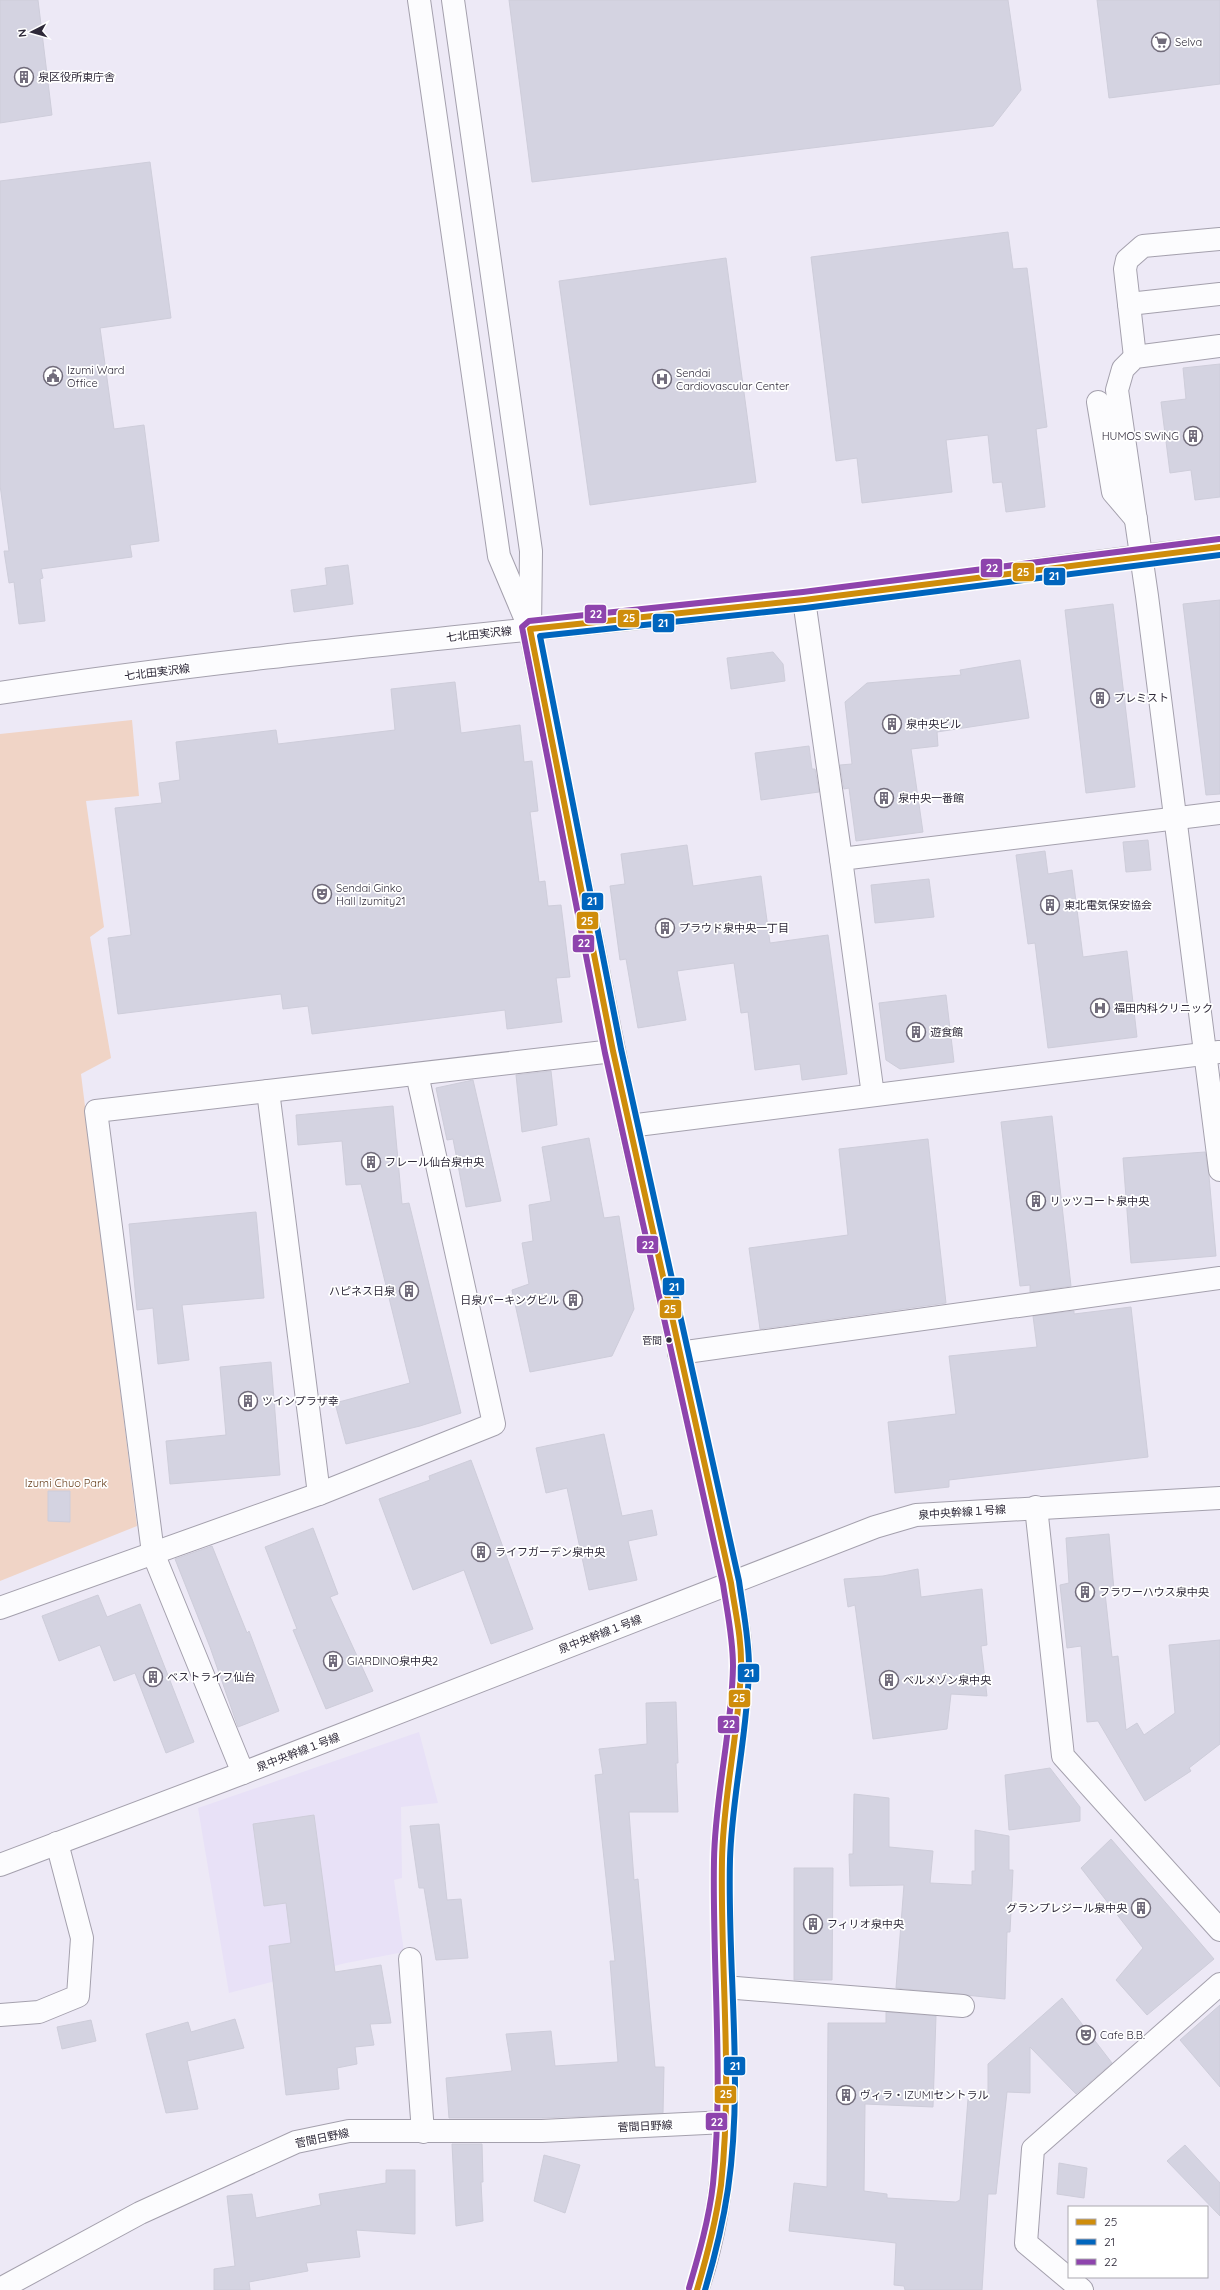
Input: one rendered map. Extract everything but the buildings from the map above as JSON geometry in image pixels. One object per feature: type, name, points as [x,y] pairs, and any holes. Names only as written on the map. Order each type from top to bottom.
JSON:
[{"type":"street","points":[[419,0],[499,556],[530,628]]},
{"type":"street","points":[[453,0],[531,551],[530,628],[613,1051],[730,1583],[741,1667],[725,1801],[722,1860],[726,2122],[719,2208],[697,2290]]},
{"type":"street","points":[[1135,357],[1124,269],[1127,260],[1144,246],[1220,239]]},
{"type":"street","points":[[1129,304],[1220,294]]},
{"type":"street","points":[[1220,346],[1135,357],[1124,369],[1117,390],[1136,519],[1174,819],[1213,1052],[1220,1170]]},
{"type":"street","points":[[1098,402],[1113,492],[1136,519]]},
{"type":"street","name":"七北田実沢線","points":[[0,693],[74,682],[530,628],[804,600],[1220,547]]},
{"type":"street","points":[[804,600],[842,859],[873,1095]]},
{"type":"street","points":[[842,859],[1220,813]]},
{"type":"street","points":[[243,1773],[153,1553],[96,1111],[613,1051]]},
{"type":"street","points":[[629,1126],[1213,1052]]},
{"type":"street","points":[[0,1608],[319,1494],[494,1424],[417,1074]]},
{"type":"street","points":[[268,1091],[319,1494]]},
{"type":"street","points":[[679,1353],[1220,1278]]},
{"type":"street","name":"泉中央幹線１号線","points":[[0,1865],[243,1773],[867,1530],[916,1515],[1036,1507],[1220,1498]]},
{"type":"street","points":[[1036,1507],[1063,1756],[1220,1930]]},
{"type":"street","points":[[0,2015],[39,2012],[78,1996],[82,1938],[57,1843]]},
{"type":"street","points":[[410,1959],[423,2132]]},
{"type":"street","points":[[1082,2290],[1026,2242],[1033,2149],[1220,1984]]},
{"type":"street","points":[[724,1987],[963,2006]]},
{"type":"street","name":"菅間日野線","points":[[0,2289],[140,2213],[296,2142],[349,2131],[542,2131],[726,2122]]},
{"type":"shaded area","points":[[419,1732],[438,1803],[401,1807],[402,1878],[394,1880],[404,1952],[346,1963],[229,1993],[198,1808]]},
{"type":"green space","name":"Izumi Chuo Park","points":[[132,720],[139,796],[86,801],[104,927],[90,937],[111,1058],[81,1074],[137,1526],[0,1581],[0,734]]},
{"type":"transit line","name":"22","points":[[689,2288],[709,2210],[713,2184],[716,2144],[718,2062],[714,1860],[717,1811],[732,1690],[733,1666],[730,1625],[723,1584],[605,1053],[522,627],[529,621],[803,592],[1219,539]]},
{"type":"transit line","name":"25","points":[[697,2290],[717,2212],[721,2185],[724,2144],[726,2063],[722,1860],[725,1812],[740,1692],[741,1657],[738,1625],[731,1583],[613,1051],[530,629],[804,600],[1220,547]]},
{"type":"transit line","name":"21","points":[[705,2290],[724,2214],[733,2148],[735,2066],[730,1859],[731,1835],[748,1691],[749,1667],[746,1624],[739,1581],[621,1049],[540,636],[805,608],[1220,555]]},
{"type":"place","name":"Selva","points":[[1161,42]]},
{"type":"place","name":"泉区役所東庁舎","points":[[24,77]]},
{"type":"place","name":"Izumi Ward Office","points":[[53,376]]},
{"type":"place","name":"Sendai Cardiovascular Center","points":[[662,379]]},
{"type":"place","name":"HUMOS SWiNG","points":[[1193,436]]},
{"type":"place","name":"プレミスト","points":[[1100,698]]},
{"type":"place","name":"泉中央ビル","points":[[892,724]]},
{"type":"place","name":"泉中央一番館","points":[[884,798]]},
{"type":"place","name":"Sendai Ginko Hall Izumity21","points":[[322,894]]},
{"type":"place","name":"東北電気保安協会","points":[[1050,905]]},
{"type":"place","name":"プラウド泉中央一丁目","points":[[665,928]]},
{"type":"place","name":"福田内科クリニック","points":[[1100,1008]]},
{"type":"place","name":"遊食館","points":[[916,1032]]},
{"type":"place","name":"フレール仙台泉中央","points":[[371,1162]]},
{"type":"place","name":"リッツコート泉中央","points":[[1036,1201]]},
{"type":"place","name":"ハピネス日泉","points":[[409,1291]]},
{"type":"place","name":"日泉パーキングビル","points":[[573,1300]]},
{"type":"place","name":"菅間","points":[[669,1340]]},
{"type":"place","name":"ツインプラザ幸","points":[[248,1401]]},
{"type":"place","name":"ライフガーデン泉中央","points":[[481,1552]]},
{"type":"place","name":"フラワーハウス泉中央","points":[[1085,1592]]},
{"type":"place","name":"GIARDINO泉中央2","points":[[333,1661]]},
{"type":"place","name":"ベストライフ仙台","points":[[153,1677]]},
{"type":"place","name":"ベルメゾン泉中央","points":[[889,1680]]},
{"type":"place","name":"グランプレジール泉中央","points":[[1141,1908]]},
{"type":"place","name":"フィリオ泉中央","points":[[813,1924]]},
{"type":"place","name":"Cafe B.B.","points":[[1086,2035]]},
{"type":"place","name":"ヴィラ・IZUMIセントラル","points":[[846,2095]]}]
